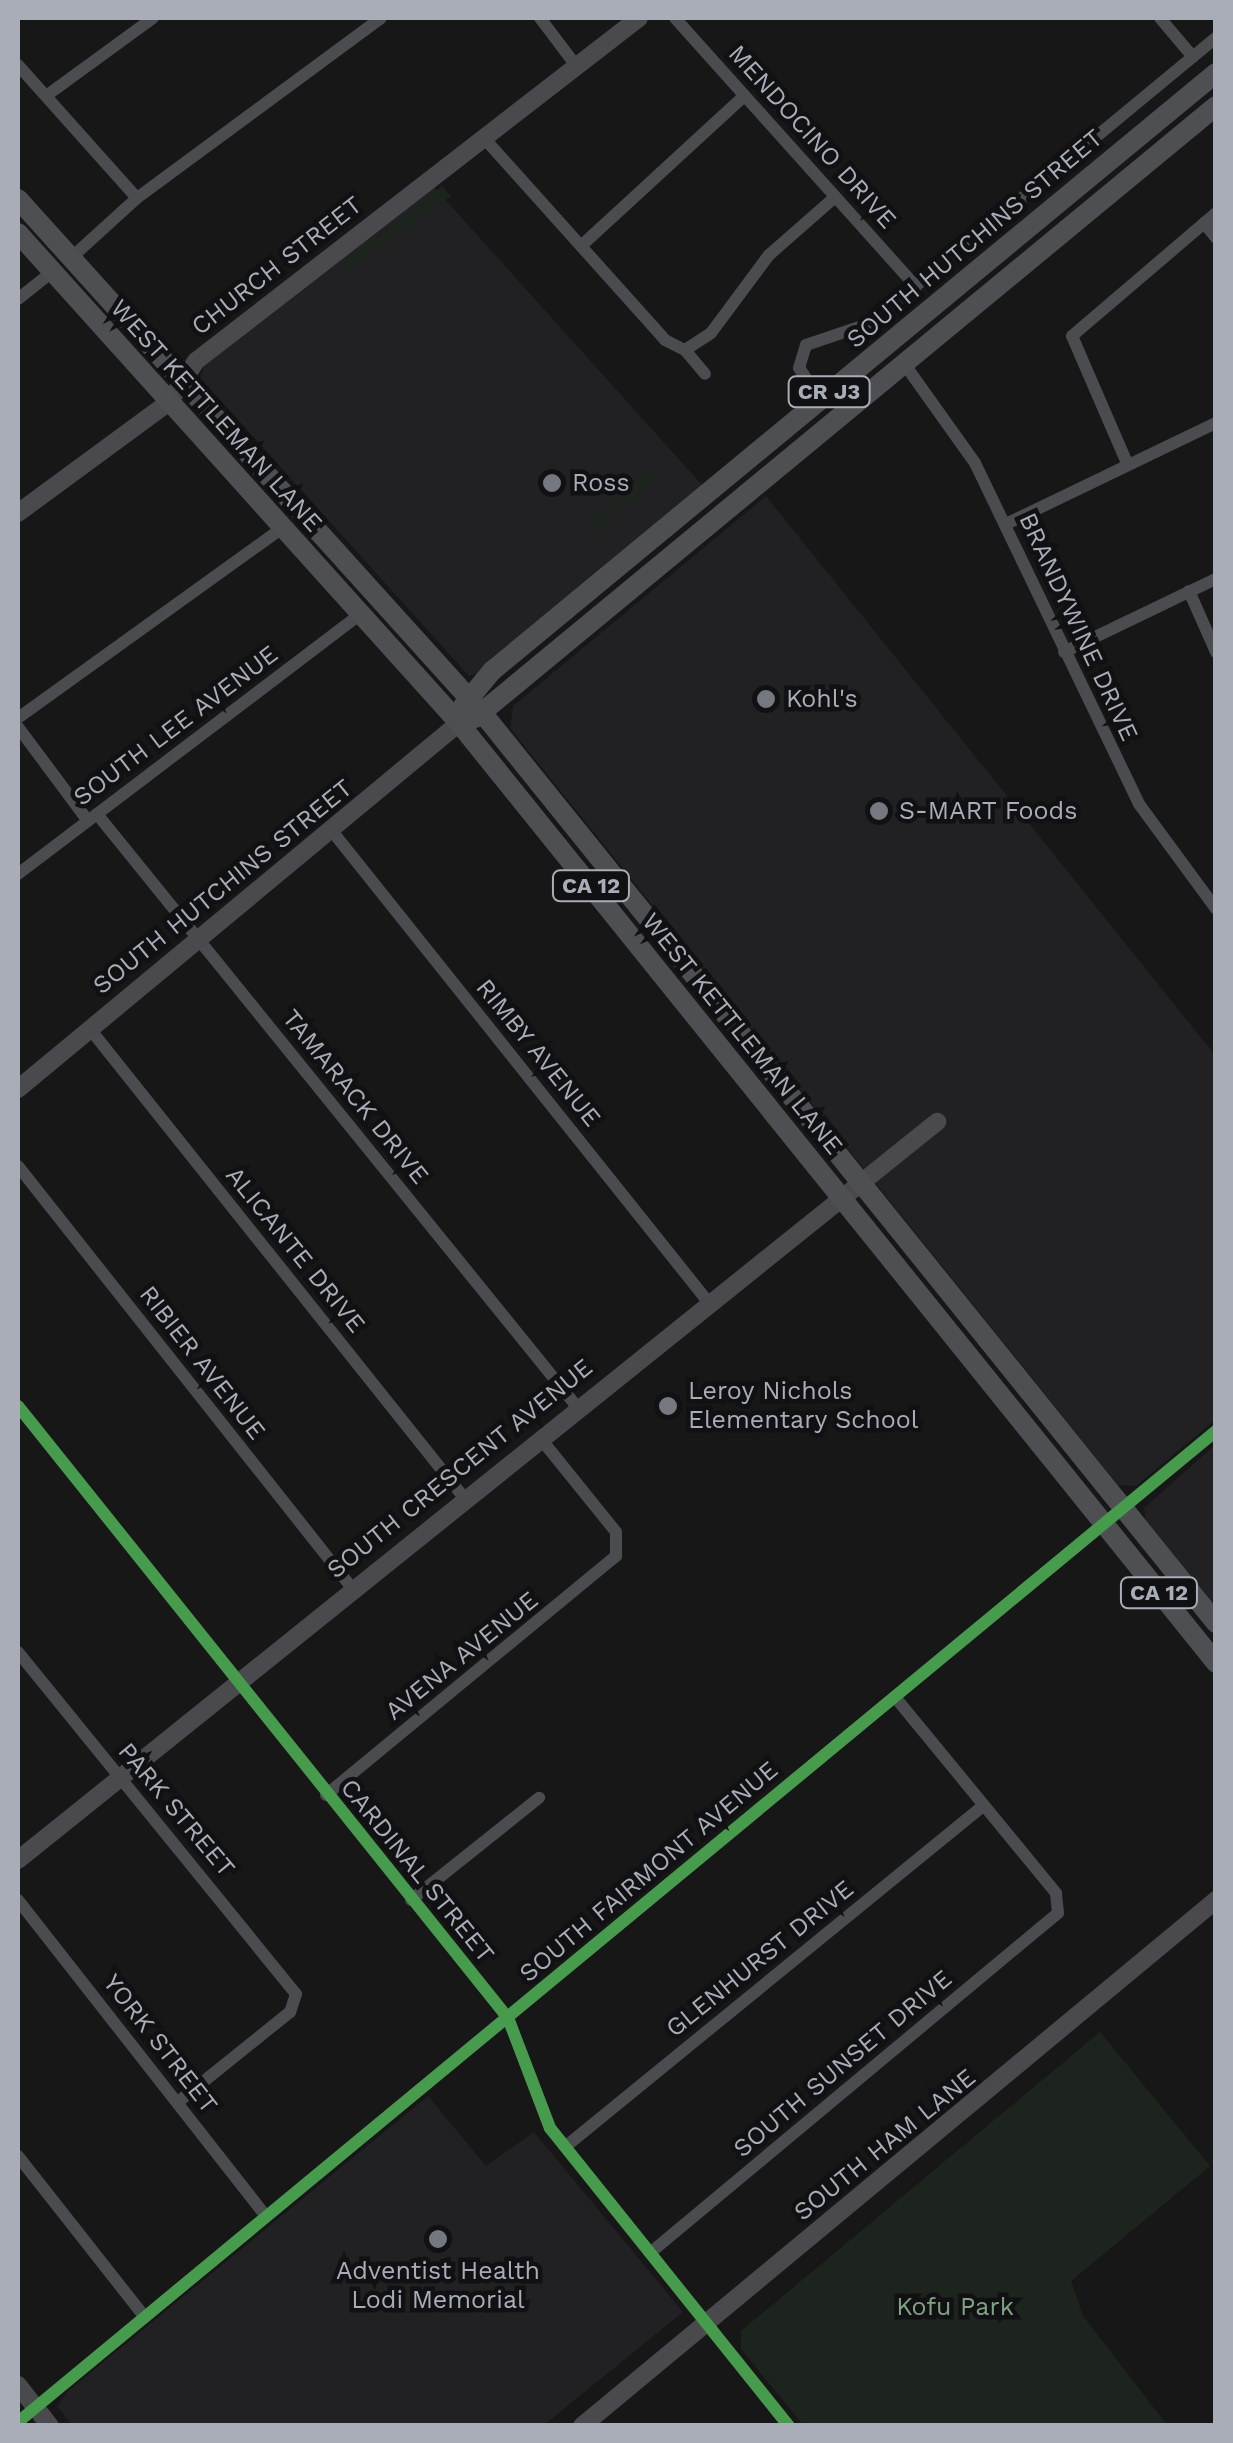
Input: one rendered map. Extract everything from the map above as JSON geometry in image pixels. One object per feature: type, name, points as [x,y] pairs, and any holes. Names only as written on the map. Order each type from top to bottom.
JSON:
[{"type":"main road","name":"SOUTH HUTCHINS STREET","points":[[466,697],[648,541],[1216,73]]},
{"type":"main road","name":"SOUTH HUTCHINS STREET","points":[[459,723],[484,716],[903,362],[1216,106]]},
{"type":"main road","name":"CA 12","points":[[18,199],[71,258]]},
{"type":"main road","name":"CA 12","points":[[18,234],[52,272]]},
{"type":"main road","name":"WEST KETTLEMAN LANE","points":[[71,258],[484,716],[1216,1624]]},
{"type":"main road","name":"WEST KETTLEMAN LANE","points":[[52,272],[459,723],[1216,1662]]},
{"type":"main road","points":[[634,589],[635,565],[648,541]]},
{"type":"main road","points":[[459,723],[466,697]]},
{"type":"main road","points":[[608,907],[656,928]]},
{"type":"street","points":[[46,96],[153,18]]},
{"type":"street","points":[[71,258],[137,198],[381,18]]},
{"type":"street","points":[[540,18],[577,66]]},
{"type":"street","name":"CHURCH STREET","points":[[18,513],[169,402],[196,361],[639,18]]},
{"type":"street","name":"MENDOCINO DRIVE","points":[[675,18],[916,286]]},
{"type":"street","points":[[1160,18],[1193,57]]},
{"type":"street","points":[[820,400],[799,368],[806,345],[871,322],[1216,38]]},
{"type":"street","points":[[18,65],[137,198]]},
{"type":"street","points":[[580,246],[744,96]]},
{"type":"street","points":[[484,138],[665,340],[685,350],[705,374]]},
{"type":"street","points":[[685,350],[711,333],[769,255],[835,197]]},
{"type":"street","points":[[1127,463],[1072,336],[1216,212]]},
{"type":"street","points":[[1204,222],[1216,238]]},
{"type":"street","points":[[18,299],[52,272]]},
{"type":"street","name":"BRANDYWINE DRIVE","points":[[903,362],[975,463],[1139,804],[1216,909]]},
{"type":"street","points":[[1006,524],[1216,422]]},
{"type":"street","points":[[18,718],[284,527]]},
{"type":"street","points":[[1064,652],[1216,579]]},
{"type":"street","points":[[1188,591],[1216,652]]},
{"type":"street","name":"SOUTH LEE AVENUE","points":[[18,874],[362,613]]},
{"type":"street","name":"SOUTH HUTCHINS STREET","points":[[18,1089],[459,723]]},
{"type":"street","name":"TAMARACK DRIVE","points":[[18,727],[198,939],[578,1408]]},
{"type":"street","name":"RIMBY AVENUE","points":[[332,830],[709,1303]]},
{"type":"street","name":"ALICANTE DRIVE","points":[[90,1029],[465,1499]]},
{"type":"street","name":"SOUTH CRESCENT AVENUE","points":[[18,1860],[860,1179],[938,1122]]},
{"type":"street","name":"RIBIER AVENUE","points":[[18,1166],[352,1588]]},
{"type":"street","name":"CARDINAL STREET","points":[[18,1406],[508,2018],[519,2034],[540,2112],[789,2426]]},
{"type":"street","name":"SOUTH FAIRMONT AVENUE","points":[[18,2422],[1216,1431]]},
{"type":"street","name":"AVENA AVENUE","points":[[326,1795],[610,1565],[620,1546],[616,1532],[540,1439]]},
{"type":"street","name":"PARK STREET","points":[[18,1652],[293,1984],[296,1999],[290,2012],[178,2102]]},
{"type":"street","points":[[895,1697],[982,1806]]},
{"type":"street","points":[[411,1900],[539,1798]]},
{"type":"street","name":"SOUTH SUNSET DRIVE","points":[[650,2253],[1055,1918],[1059,1906],[1056,1893],[982,1806]]},
{"type":"street","name":"GLENHURST DRIVE","points":[[565,2148],[982,1806]]},
{"type":"street","name":"YORK STREET","points":[[18,1900],[266,2216]]},
{"type":"street","name":"SOUTH HAM LANE","points":[[593,2422],[706,2323],[1216,1900]]},
{"type":"street","points":[[18,2156],[144,2316]]},
{"type":"street","points":[[18,2385],[50,2426]]},
{"type":"shaded area","points":[[434,187],[704,487],[483,672],[469,676],[200,378],[205,364]]},
{"type":"shaded area","points":[[766,496],[1215,1055],[1215,1420],[1136,1486],[1118,1485],[510,728],[513,706]]},
{"type":"shaded area","points":[[1215,1445],[1215,1607],[1146,1520],[1144,1508]]},
{"type":"shaded area","name":"Adventist Health Lodi Memorial","points":[[428,2096],[486,2166],[534,2132],[683,2312],[544,2425],[72,2425],[57,2406],[68,2391]]},
{"type":"green space","points":[[442,186],[451,196],[347,271],[342,265]]},
{"type":"green space","points":[[648,470],[655,479],[592,536],[585,528]]},
{"type":"green space","name":"Kofu Park","points":[[1100,2032],[1210,2166],[1071,2281],[1083,2316],[1167,2425],[803,2425],[741,2349],[741,2331]]},
{"type":"cycle path","points":[[18,1406],[508,2018],[550,2128],[789,2426]]},
{"type":"cycle path","points":[[18,2422],[1216,1431]]},
{"type":"place","name":"Ross","points":[[552,483]]},
{"type":"place","name":"Kohl's","points":[[766,699]]},
{"type":"place","name":"S-MART Foods","points":[[879,811]]},
{"type":"place","name":"Leroy Nichols Elementary School","points":[[668,1406]]},
{"type":"place","name":"Adventist Health Lodi Memorial","points":[[438,2239]]}]
